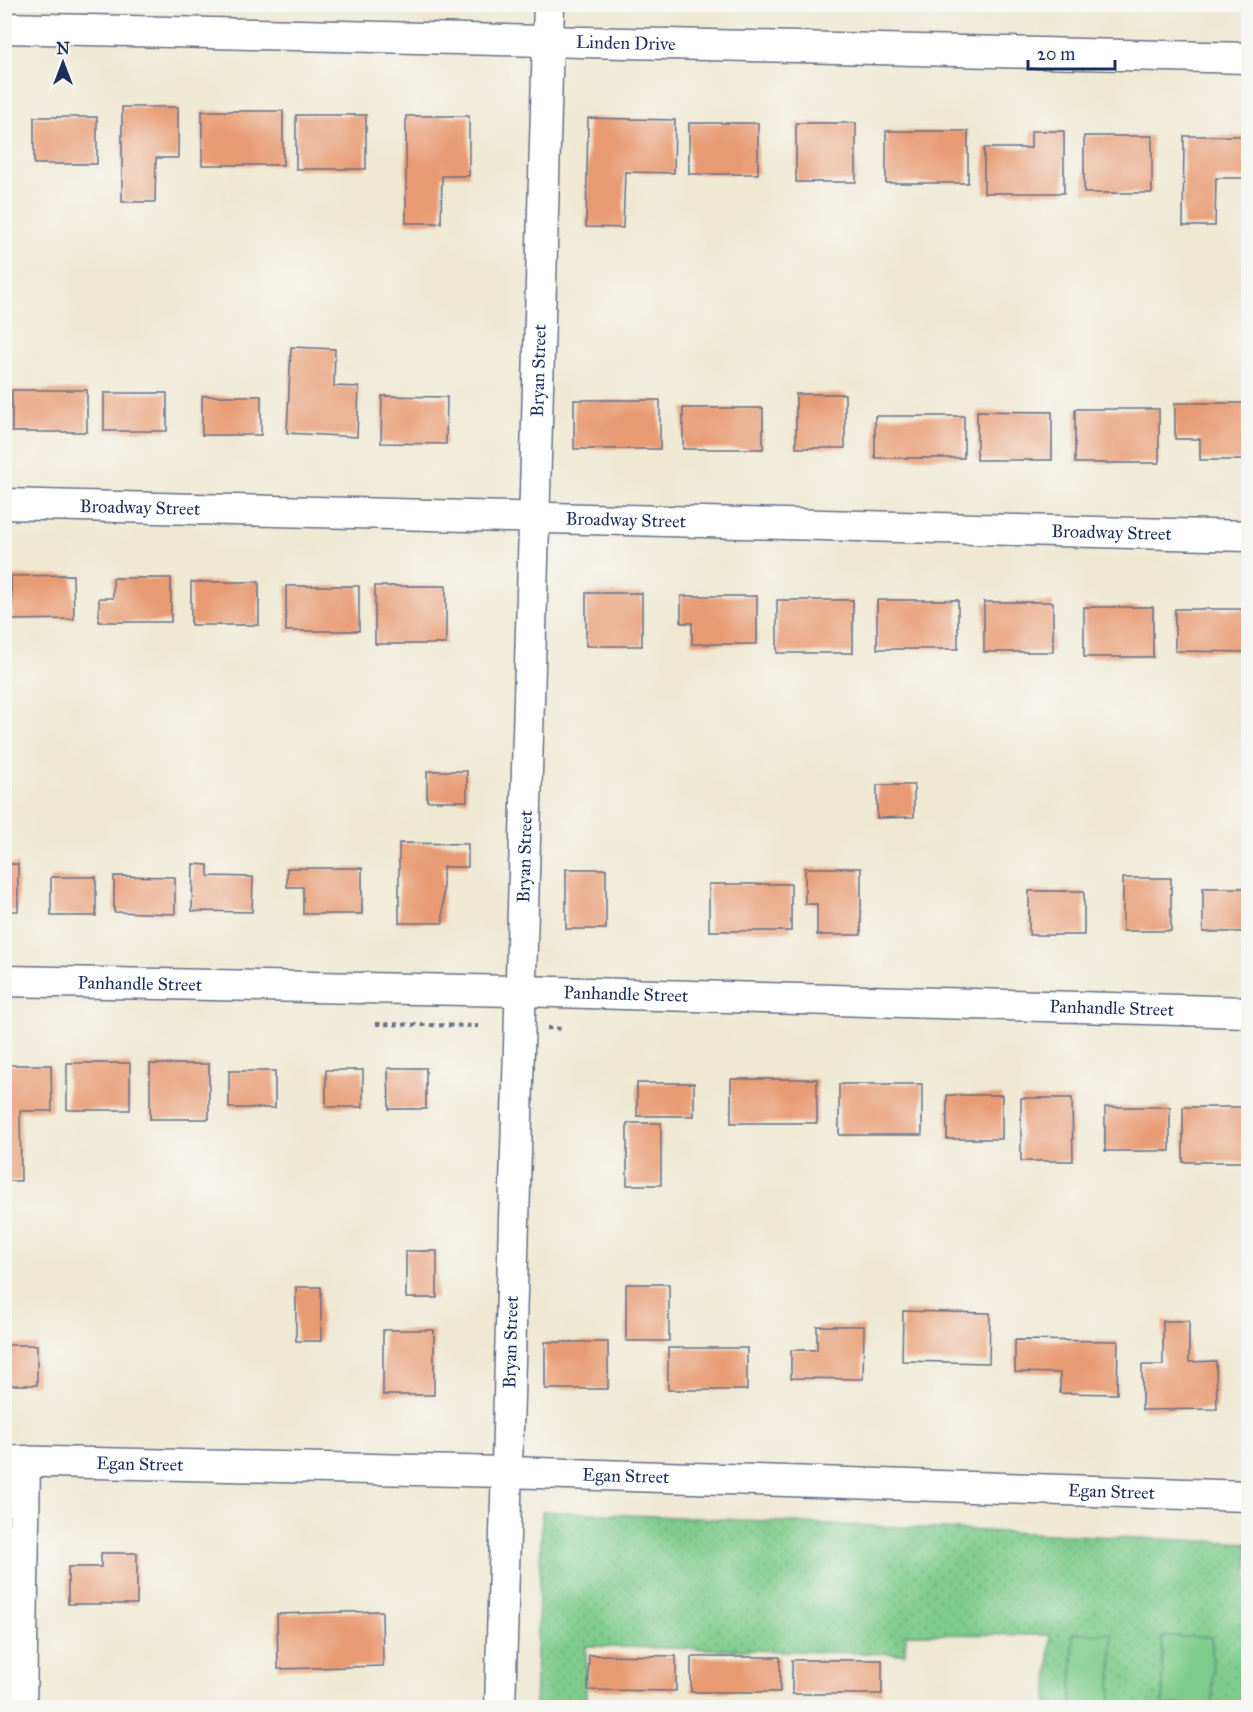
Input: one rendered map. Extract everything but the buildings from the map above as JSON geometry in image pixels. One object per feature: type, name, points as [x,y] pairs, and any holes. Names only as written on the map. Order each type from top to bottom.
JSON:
[{"type":"street","name":"Bryan Street","points":[[500,1707],[549,4]]},
{"type":"street","name":"Linden Drive","points":[[4,28],[1248,58]]},
{"type":"street","name":"Broadway Street","points":[[4,504],[1248,536]]},
{"type":"street","name":"Panhandle Street","points":[[4,981],[520,991],[1248,1012]]},
{"type":"street","name":"Egan Street","points":[[15,1461],[506,1472],[1248,1496]]},
{"type":"street","points":[[15,1461],[21,1707]]},
{"type":"path","points":[[376,1024],[478,1026]]},
{"type":"green space","points":[[542,1511],[1248,1543],[1248,1707],[1047,1707],[1050,1635],[906,1634],[905,1654],[586,1646],[586,1707],[535,1708]]},
{"type":"green space","points":[[1073,1633],[1112,1634],[1111,1707],[1072,1707]]},
{"type":"green space","points":[[1162,1637],[1212,1637],[1213,1705],[1163,1705]]}]
